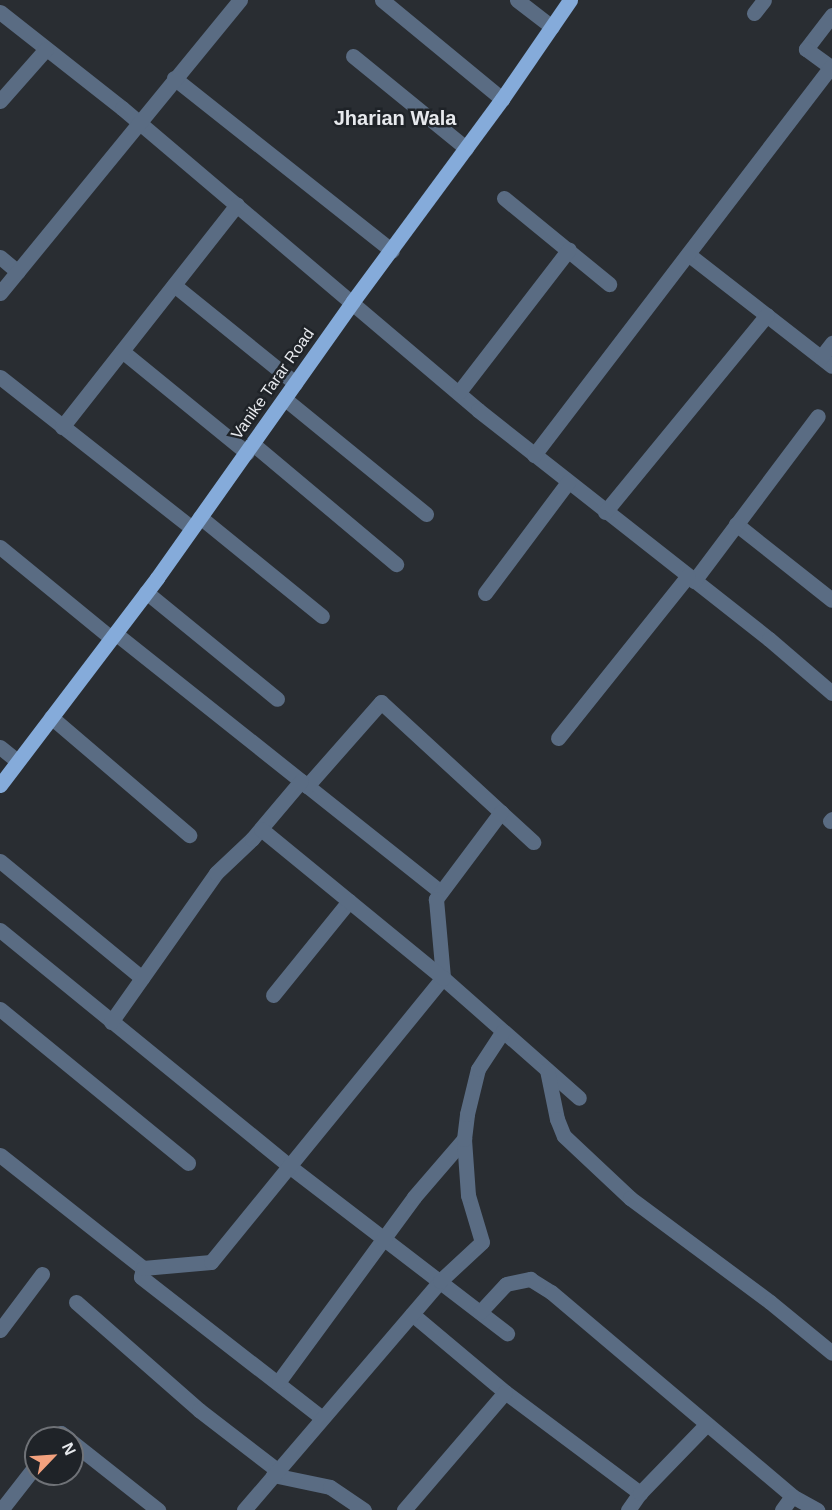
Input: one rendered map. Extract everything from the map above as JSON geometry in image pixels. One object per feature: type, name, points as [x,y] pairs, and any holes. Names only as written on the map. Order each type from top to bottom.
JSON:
[{"type":"main road","name":"Vanike Tarar Road","points":[[0,786],[250,449],[353,301],[502,99],[570,0]]},
{"type":"street","points":[[0,293],[240,0]]},
{"type":"street","points":[[382,0],[502,99]]},
{"type":"street","points":[[517,0],[552,27]]},
{"type":"street","points":[[754,13],[764,0]]},
{"type":"street","points":[[0,12],[138,122],[534,455],[832,693]]},
{"type":"street","points":[[534,455],[831,67],[806,49],[832,15]]},
{"type":"street","points":[[0,101],[46,49]]},
{"type":"street","points":[[353,56],[466,148]]},
{"type":"street","points":[[174,78],[392,251]]},
{"type":"street","points":[[504,198],[609,284]]},
{"type":"street","points":[[62,427],[237,205]]},
{"type":"street","points":[[459,392],[569,249]]},
{"type":"street","points":[[688,254],[827,362],[832,343]]},
{"type":"street","points":[[0,257],[18,272]]},
{"type":"street","points":[[174,285],[295,383]]},
{"type":"street","points":[[605,512],[767,315]]},
{"type":"street","points":[[122,351],[396,564]]},
{"type":"street","points":[[0,377],[62,427],[322,616]]},
{"type":"street","points":[[285,399],[426,514]]},
{"type":"street","points":[[558,738],[736,524],[818,416]]},
{"type":"street","points":[[484,593],[568,482]]},
{"type":"street","points":[[736,524],[832,600]]},
{"type":"street","points":[[0,547],[441,892]]},
{"type":"street","points":[[146,592],[277,699]]},
{"type":"street","points":[[111,1022],[216,873],[261,829],[381,702],[533,842]]},
{"type":"street","points":[[51,717],[189,835]]},
{"type":"street","points":[[0,747],[17,761]]},
{"type":"street","points":[[0,1155],[143,1268],[211,1262],[443,978],[436,899],[501,812]]},
{"type":"street","points":[[261,829],[443,978],[579,1098]]},
{"type":"street","points":[[0,861],[142,978]]},
{"type":"street","points":[[273,995],[350,901]]},
{"type":"street","points":[[0,930],[289,1166],[507,1333]]},
{"type":"street","points":[[0,1009],[188,1163]]},
{"type":"street","points":[[244,1510],[440,1281],[482,1242],[468,1195],[464,1139],[467,1114],[478,1069],[503,1031]]},
{"type":"street","points":[[547,1070],[557,1119],[564,1136],[630,1198],[770,1302],[832,1353]]},
{"type":"street","points":[[279,1381],[414,1197],[464,1139]]},
{"type":"street","points":[[143,1268],[141,1277],[279,1381],[322,1418]]},
{"type":"street","points":[[0,1330],[42,1274]]},
{"type":"street","points":[[480,1312],[506,1284],[530,1280],[551,1292],[792,1496],[817,1510]]},
{"type":"street","points":[[76,1302],[275,1473],[330,1487],[364,1510]]},
{"type":"street","points":[[412,1314],[505,1392],[640,1493]]},
{"type":"street","points":[[404,1510],[505,1392]]},
{"type":"street","points":[[628,1510],[640,1493],[706,1425]]},
{"type":"street","points":[[84,1451],[158,1510]]},
{"type":"street","points":[[1,1510],[24,1480]]},
{"type":"street","points":[[782,1510],[792,1496]]},
{"type":"district","name":"Jharian Wala","points":[[395,118]]}]
